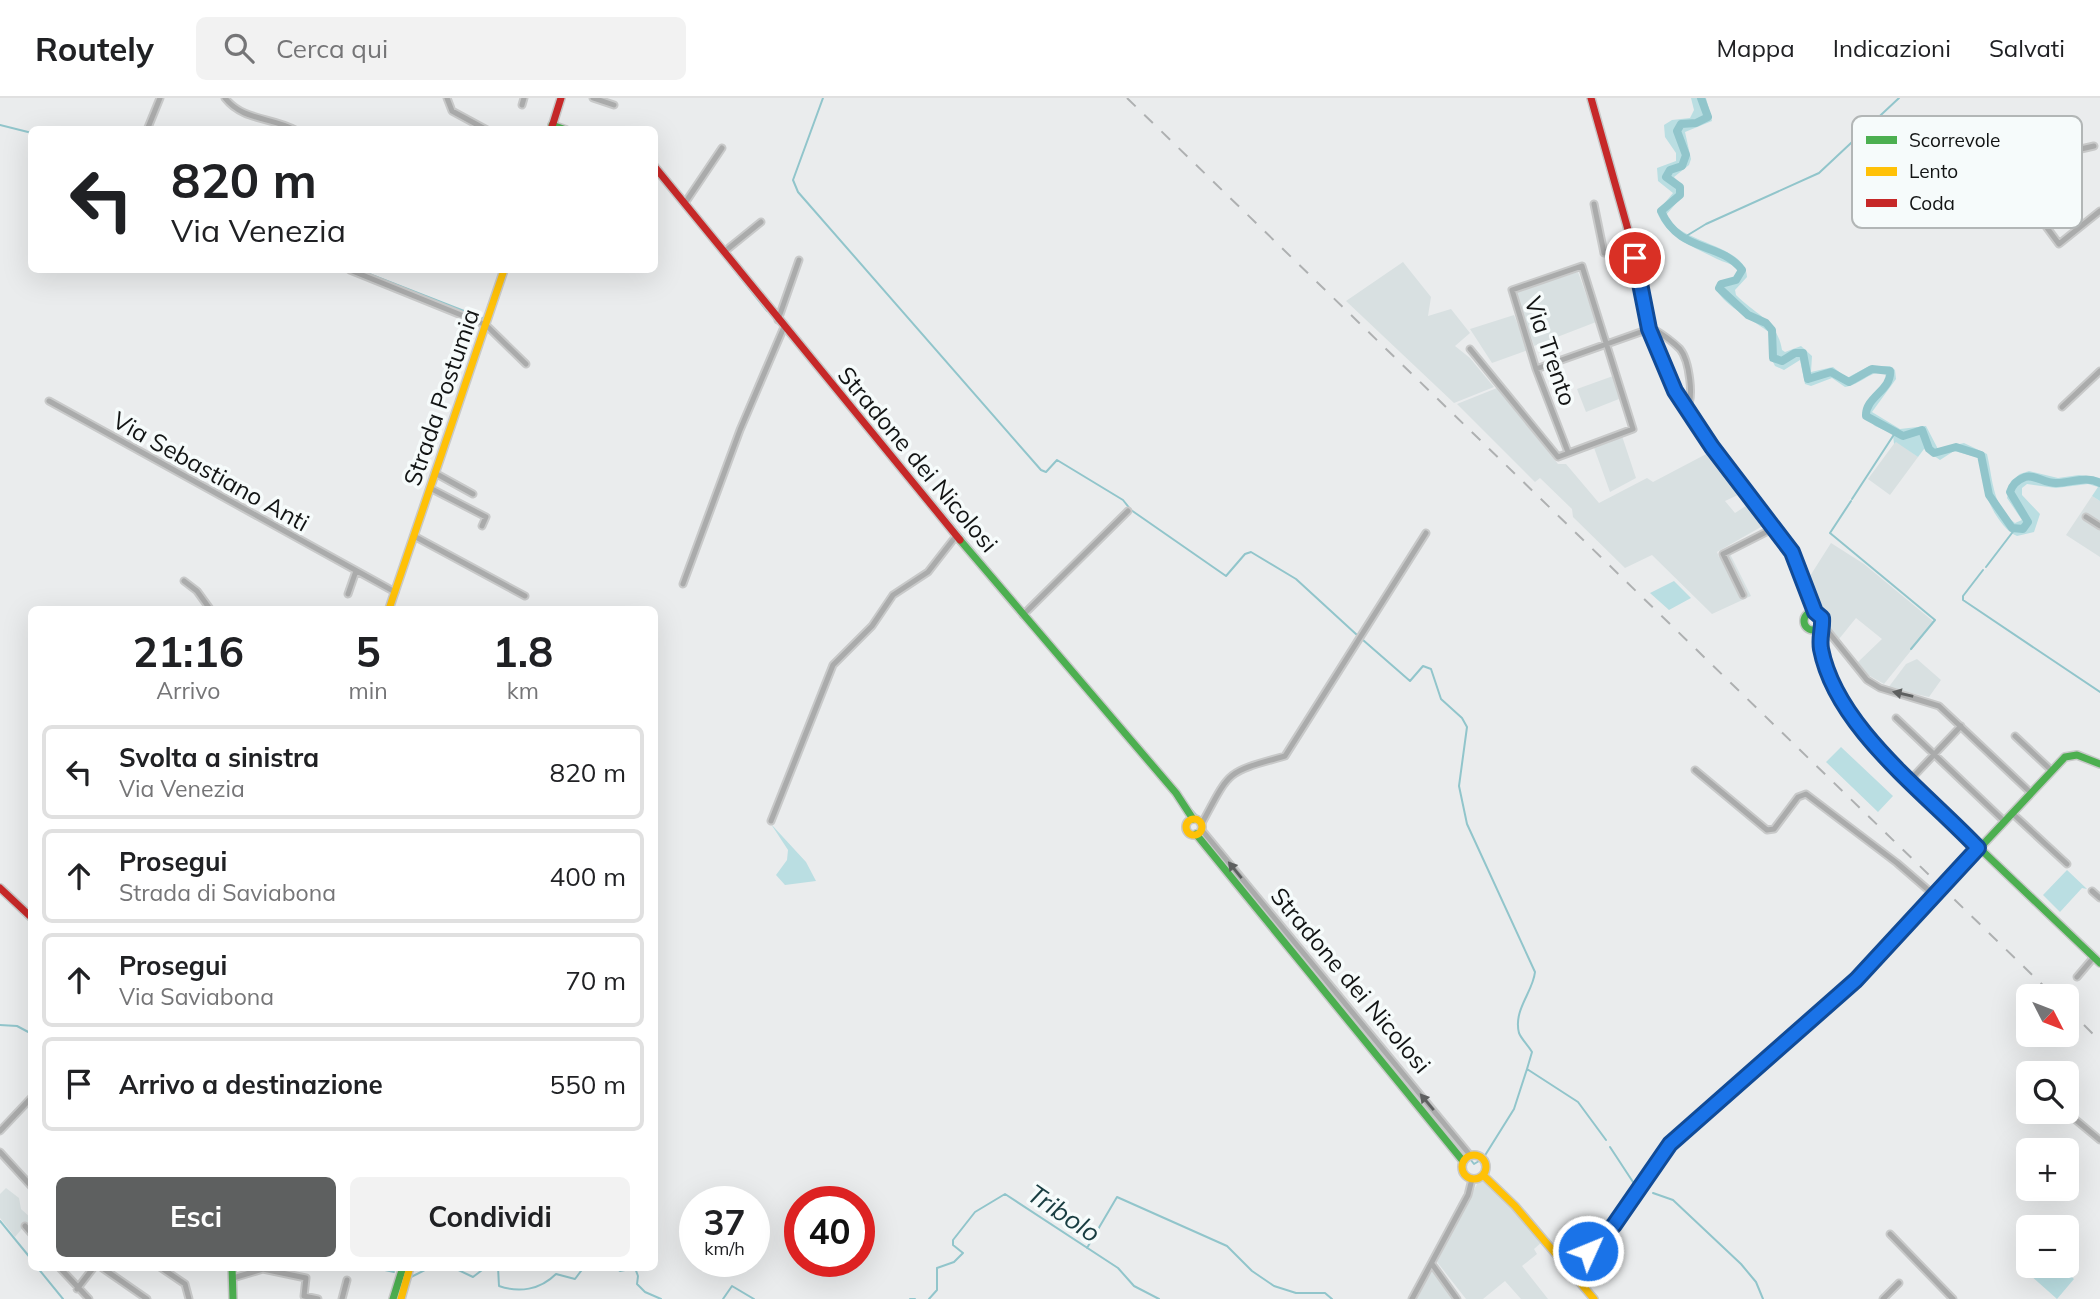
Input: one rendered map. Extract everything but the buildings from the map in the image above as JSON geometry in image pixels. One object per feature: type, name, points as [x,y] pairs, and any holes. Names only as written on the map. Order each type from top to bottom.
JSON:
[{"type":"street","points":[[149,126],[160,98]]},
{"type":"street","points":[[225,98],[233,106],[264,122],[279,121],[288,126]]},
{"type":"street","points":[[447,98],[452,111],[480,126]]},
{"type":"street","points":[[552,126],[561,98]]},
{"type":"street","points":[[593,98],[614,105]]},
{"type":"street","points":[[1591,98],[1632,244],[1649,329],[1665,371],[1686,410],[1799,564],[1815,612],[1821,615],[1821,649]]},
{"type":"street","points":[[2087,152],[2097,144]]},
{"type":"street","points":[[685,204],[722,148]]},
{"type":"street","name":"Stradone dei Nicolosi","points":[[658,171],[956,536],[1177,793],[1199,830],[1467,1158]]},
{"type":"street","points":[[1594,204],[1604,253],[1632,244]]},
{"type":"street","points":[[2082,225],[2100,211]]},
{"type":"street","points":[[723,252],[761,222]]},
{"type":"street","points":[[2047,228],[2059,244],[2079,228]]},
{"type":"street","points":[[778,320],[799,260]]},
{"type":"street","name":"Via Trento","points":[[1568,452],[1536,369],[1512,290],[1582,266],[1605,345]]},
{"type":"street","points":[[358,273],[486,325],[526,364]]},
{"type":"street","name":"Strada Postumia","points":[[390,606],[503,273]]},
{"type":"street","points":[[683,584],[740,430],[784,327]]},
{"type":"street","points":[[1536,369],[1649,329],[1660,333],[1682,351],[1690,402],[1686,410]]},
{"type":"street","points":[[1470,349],[1558,457],[1633,429],[1605,345]]},
{"type":"street","points":[[2062,407],[2100,371]]},
{"type":"street","name":"Via Sebastiano Anti","points":[[49,401],[395,592]]},
{"type":"street","points":[[435,472],[473,494]]},
{"type":"street","points":[[430,488],[486,517],[482,526]]},
{"type":"street","points":[[1023,615],[1128,511]]},
{"type":"street","points":[[2086,517],[2100,526]]},
{"type":"street","points":[[1743,595],[1723,554],[1774,528]]},
{"type":"street","points":[[1199,830],[1230,776],[1253,764],[1286,756],[1426,533]]},
{"type":"street","points":[[414,536],[525,596]]},
{"type":"street","points":[[771,821],[833,665],[872,626],[893,595],[928,572],[956,536]]},
{"type":"street","points":[[348,594],[356,571]]},
{"type":"street","points":[[184,581],[197,591],[208,606]]},
{"type":"street","points":[[1806,586],[1804,622],[1821,649],[1837,694],[1850,717],[1978,848],[2097,960],[2077,977]]},
{"type":"street","points":[[1806,616],[1815,612]]},
{"type":"street","points":[[1809,629],[1821,626]]},
{"type":"street","points":[[1821,626],[1867,680],[1880,688],[1939,706],[2031,793]]},
{"type":"street","points":[[1896,718],[2004,821]]},
{"type":"street","points":[[1911,779],[1961,726]]},
{"type":"street","points":[[2015,736],[2052,771]]},
{"type":"street","points":[[1569,1269],[1614,1225],[1670,1144],[1843,993],[2052,771],[2070,754],[2100,764]]},
{"type":"street","points":[[1695,770],[1766,830],[1774,828],[1798,797],[1806,794],[1897,863],[1934,895]]},
{"type":"street","points":[[2011,813],[2067,864]]},
{"type":"street","name":"Stradone dei Nicolosi","points":[[1193,819],[1186,829],[1189,833],[1199,830]]},
{"type":"street","points":[[0,888],[28,914]]},
{"type":"street","points":[[2092,891],[2100,898]]},
{"type":"street","points":[[0,1130],[28,1101]]},
{"type":"street","points":[[0,1114],[8,1119]]},
{"type":"street","points":[[2079,1122],[2100,1140]]},
{"type":"street","points":[[0,1152],[28,1182]]},
{"type":"street","name":"Stradone dei Nicolosi","points":[[1467,1158],[1479,1155],[1485,1160],[1487,1168],[1483,1175]]},
{"type":"street","name":"Stradone dei Nicolosi","points":[[1467,1158],[1463,1172],[1472,1179]]},
{"type":"street","points":[[1412,1299],[1468,1195],[1472,1179],[1483,1175],[1516,1206],[1594,1299]]},
{"type":"street","points":[[25,1226],[28,1229]]},
{"type":"street","points":[[1890,1234],[1953,1299]]},
{"type":"street","points":[[1432,1264],[1457,1299]]},
{"type":"street","points":[[62,1271],[89,1299]]},
{"type":"street","points":[[77,1289],[91,1271]]},
{"type":"street","points":[[107,1271],[147,1299]]},
{"type":"street","points":[[166,1271],[185,1283],[189,1299]]},
{"type":"street","points":[[232,1271],[233,1299]]},
{"type":"street","points":[[233,1278],[256,1271]]},
{"type":"street","points":[[276,1271],[306,1279],[303,1297],[318,1299]]},
{"type":"street","points":[[392,1299],[401,1271]]},
{"type":"street","points":[[401,1299],[409,1271]]},
{"type":"street","points":[[342,1299],[348,1280]]},
{"type":"street","points":[[1883,1299],[1899,1283]]},
{"type":"shaded area","points":[[1691,98],[1706,98],[1712,121],[1685,132],[1691,159],[1689,165],[1674,177],[1683,187],[1684,194],[1666,215],[1673,225],[1736,257],[1744,266],[1747,277],[1735,290],[1736,295],[1771,325],[1782,350],[1785,352],[1801,346],[1812,356],[1811,372],[1833,367],[1847,378],[1869,366],[1890,366],[1895,370],[1896,379],[1872,412],[1900,429],[1926,426],[1938,449],[1964,443],[1987,454],[1998,501],[2015,523],[2022,520],[2007,498],[2011,481],[2029,471],[2058,478],[2079,475],[2100,478],[2100,501],[2092,496],[2098,487],[2088,484],[2056,488],[2027,484],[2022,488],[2022,495],[2040,514],[2034,532],[2017,536],[1999,520],[1990,503],[1984,487],[1980,458],[1954,451],[1940,460],[1924,449],[1918,457],[1896,442],[1894,444],[1893,434],[1875,426],[1862,413],[1889,380],[1887,372],[1876,373],[1845,387],[1832,378],[1811,386],[1805,384],[1800,360],[1784,370],[1775,366],[1769,354],[1769,332],[1733,308],[1717,291],[1719,281],[1735,278],[1740,272],[1732,265],[1682,241],[1667,229],[1657,212],[1673,193],[1658,181],[1657,168],[1676,161],[1676,153],[1665,137],[1664,125],[1672,120],[1690,118],[1694,110]]},
{"type":"shaded area","points":[[1403,262],[1431,297],[1428,316],[1451,309],[1470,333],[1455,346],[1470,358],[1494,387],[1454,403],[1346,301]]},
{"type":"shaded area","points":[[1578,272],[1596,322],[1534,346],[1516,292]]},
{"type":"shaded area","points":[[1514,315],[1528,350],[1492,363],[1470,329]]},
{"type":"shaded area","points":[[1613,376],[1619,399],[1586,412],[1577,389]]},
{"type":"shaded area","points":[[1497,388],[1558,464],[1566,464],[1599,503],[1647,478],[1653,482],[1712,451],[1744,492],[1725,501],[1735,513],[1752,502],[1768,523],[1717,552],[1719,557],[1730,554],[1751,596],[1712,614],[1652,555],[1625,568],[1573,517],[1572,509],[1540,478],[1535,482],[1457,404]]},
{"type":"shaded area","points":[[1622,436],[1636,478],[1610,492],[1593,445]]},
{"type":"shaded area","points":[[1896,441],[1918,457],[1890,495],[1868,479]]},
{"type":"shaded area","points":[[2092,496],[2100,501],[2100,557],[2066,535]]},
{"type":"shaded area","points":[[1831,543],[1864,564],[1934,622],[1884,684],[1868,675],[1858,662],[1882,639],[1856,618],[1839,639],[1820,616],[1810,576]]},
{"type":"shaded area","points":[[1674,581],[1691,598],[1669,610],[1650,593]]},
{"type":"shaded area","points":[[1917,659],[1941,680],[1929,697],[1888,688],[1906,664]]},
{"type":"shaded area","points":[[1841,747],[1893,796],[1878,812],[1826,762]]},
{"type":"shaded area","points":[[771,824],[806,862],[816,881],[785,885],[776,875],[787,860],[788,850]]},
{"type":"shaded area","points":[[2067,870],[2087,889],[2082,888],[2060,912],[2043,895]]},
{"type":"shaded area","points":[[1480,1178],[1497,1189],[1542,1242],[1534,1249],[1537,1254],[1522,1266],[1548,1299],[1521,1299],[1505,1281],[1483,1299],[1466,1299],[1437,1262]]},
{"type":"shaded area","points":[[6,1188],[19,1198],[21,1209],[28,1215],[28,1222],[15,1237],[0,1218],[0,1194]]},
{"type":"shaded area","points":[[1432,1270],[1456,1299],[1417,1299]]},
{"type":"shaded area","points":[[2033,1278],[2073,1278],[2057,1299]]},
{"type":"waterway","points":[[823,98],[793,180],[798,192],[1041,470],[1046,472],[1057,460],[1123,500],[1131,510],[1226,576],[1245,554],[1251,552],[1296,579],[1357,635]]},
{"type":"waterway","points":[[1701,98],[1708,117],[1696,123],[1681,124],[1677,131],[1686,155],[1682,166],[1670,170],[1666,177],[1680,187],[1680,195],[1661,211],[1669,225],[1679,234],[1723,255],[1742,270],[1736,280],[1721,284],[1719,288],[1748,315],[1766,323],[1772,330],[1773,358],[1782,361],[1795,353],[1803,353],[1808,379],[1831,372],[1849,382],[1872,369],[1890,371],[1890,378],[1870,404],[1866,416],[1903,436],[1922,430],[1929,449],[1934,453],[1956,447],[1981,455],[1989,495],[2012,528],[2023,529],[2028,522],[2010,492],[2022,478],[2029,476],[2053,483],[2084,479],[2100,483]]},
{"type":"waterway","points":[[1880,116],[1899,98]]},
{"type":"waterway","points":[[0,125],[28,132]]},
{"type":"waterway","points":[[1683,238],[1706,224],[1819,173],[1852,142]]},
{"type":"waterway","points":[[731,266],[767,311]]},
{"type":"waterway","points":[[367,273],[482,318]]},
{"type":"waterway","points":[[870,425],[1014,599]]},
{"type":"waterway","points":[[1852,499],[1895,433]]},
{"type":"waterway","points":[[1851,501],[1830,533],[1935,620],[1911,649]]},
{"type":"waterway","points":[[1986,567],[2015,529]]},
{"type":"waterway","points":[[1983,570],[1963,596],[1963,600],[2100,692]]},
{"type":"waterway","points":[[1363,640],[1410,681],[1423,666],[1431,669],[1441,699],[1462,718],[1467,727],[1459,786],[1467,824],[1535,972],[1518,1025],[1520,1036],[1532,1052],[1527,1069]]},
{"type":"waterway","points":[[1058,652],[1097,698]]},
{"type":"waterway","points":[[1189,807],[1197,816]]},
{"type":"waterway","name":"Tribolo","points":[[0,1025],[17,1026],[28,1032]]},
{"type":"waterway","points":[[1484,1157],[1514,1109],[1527,1069],[1578,1102],[1606,1140]]},
{"type":"waterway","points":[[1610,1147],[1633,1182]]},
{"type":"waterway","points":[[1467,1155],[1474,1164],[1479,1161]]},
{"type":"waterway","points":[[1653,1193],[1673,1200],[1741,1264],[1756,1282],[1763,1299]]},
{"type":"waterway","name":"Tribolo","points":[[929,1299],[937,1290],[937,1268],[954,1262],[963,1253],[953,1245],[953,1240],[975,1212],[1005,1194],[1118,1268],[1134,1286],[1159,1299]]},
{"type":"waterway","points":[[1087,1248],[1117,1197],[1227,1246],[1252,1271],[1274,1286],[1296,1293],[1325,1293],[1332,1299]]},
{"type":"waterway","points":[[0,1221],[28,1255]]},
{"type":"waterway","points":[[40,1271],[63,1299]]},
{"type":"waterway","name":"Tribolo","points":[[389,1271],[394,1272]]},
{"type":"waterway","name":"Tribolo","points":[[411,1277],[423,1271]]},
{"type":"waterway","name":"Tribolo","points":[[460,1271],[473,1277],[481,1271]]},
{"type":"waterway","name":"Tribolo","points":[[498,1271],[499,1286],[514,1289],[536,1287],[556,1274],[575,1279],[581,1271]]},
{"type":"waterway","name":"Tribolo","points":[[636,1271],[637,1284],[645,1292],[661,1299]]},
{"type":"waterway","name":"Tribolo","points":[[723,1299],[732,1286],[754,1299]]},
{"type":"waterway","name":"Tribolo","points":[[910,1299],[915,1299]]},
{"type":"railway","points":[[1127,98],[2042,984]]},
{"type":"railway","points":[[2079,1020],[2100,1041]]},
{"type":"traffic: fast","points":[[960,540],[1176,793],[1193,819]]},
{"type":"traffic: fast","points":[[1809,612],[1817,612],[1822,621],[1820,628],[1809,630],[1804,625],[1804,617],[1809,612]]},
{"type":"traffic: fast","points":[[1777,1049],[1856,980],[2065,757],[2077,755],[2100,764]]},
{"type":"traffic: fast","points":[[1196,834],[1463,1161]]},
{"type":"traffic: fast","points":[[1971,840],[2100,963]]},
{"type":"traffic: fast","points":[[232,1271],[233,1299]]},
{"type":"traffic: fast","points":[[393,1299],[402,1271]]},
{"type":"traffic: slow","points":[[390,606],[503,273]]},
{"type":"traffic: slow","points":[[1676,392],[1689,414],[1792,552],[1815,612]]},
{"type":"traffic: slow","points":[[1819,628],[1827,668],[1850,717],[1971,840]]},
{"type":"traffic: slow","points":[[1194,819],[1202,827],[1194,835],[1186,827],[1194,819]]},
{"type":"traffic: slow","points":[[1569,1269],[1614,1225],[1670,1144],[1777,1049]]},
{"type":"traffic: slow","points":[[1474,1155],[1483,1158],[1486,1167],[1483,1176],[1474,1179],[1465,1176],[1462,1167],[1465,1158],[1474,1155]]},
{"type":"traffic: slow","points":[[1483,1175],[1515,1206],[1594,1299]]},
{"type":"traffic: slow","points":[[401,1299],[409,1271]]},
{"type":"traffic: jam","points":[[552,126],[561,98]]},
{"type":"traffic: jam","points":[[1591,98],[1632,244],[1649,329],[1676,392]]},
{"type":"traffic: jam","points":[[658,171],[960,540]]},
{"type":"traffic: jam","points":[[0,888],[28,914]]},
{"type":"route","points":[[1588,1251],[1614,1225],[1670,1144],[1706,1109],[1856,980],[1978,848],[1850,717],[1827,668],[1821,649],[1819,628],[1822,618],[1815,612],[1799,564],[1689,414],[1665,371],[1649,329],[1635,258]]}]
